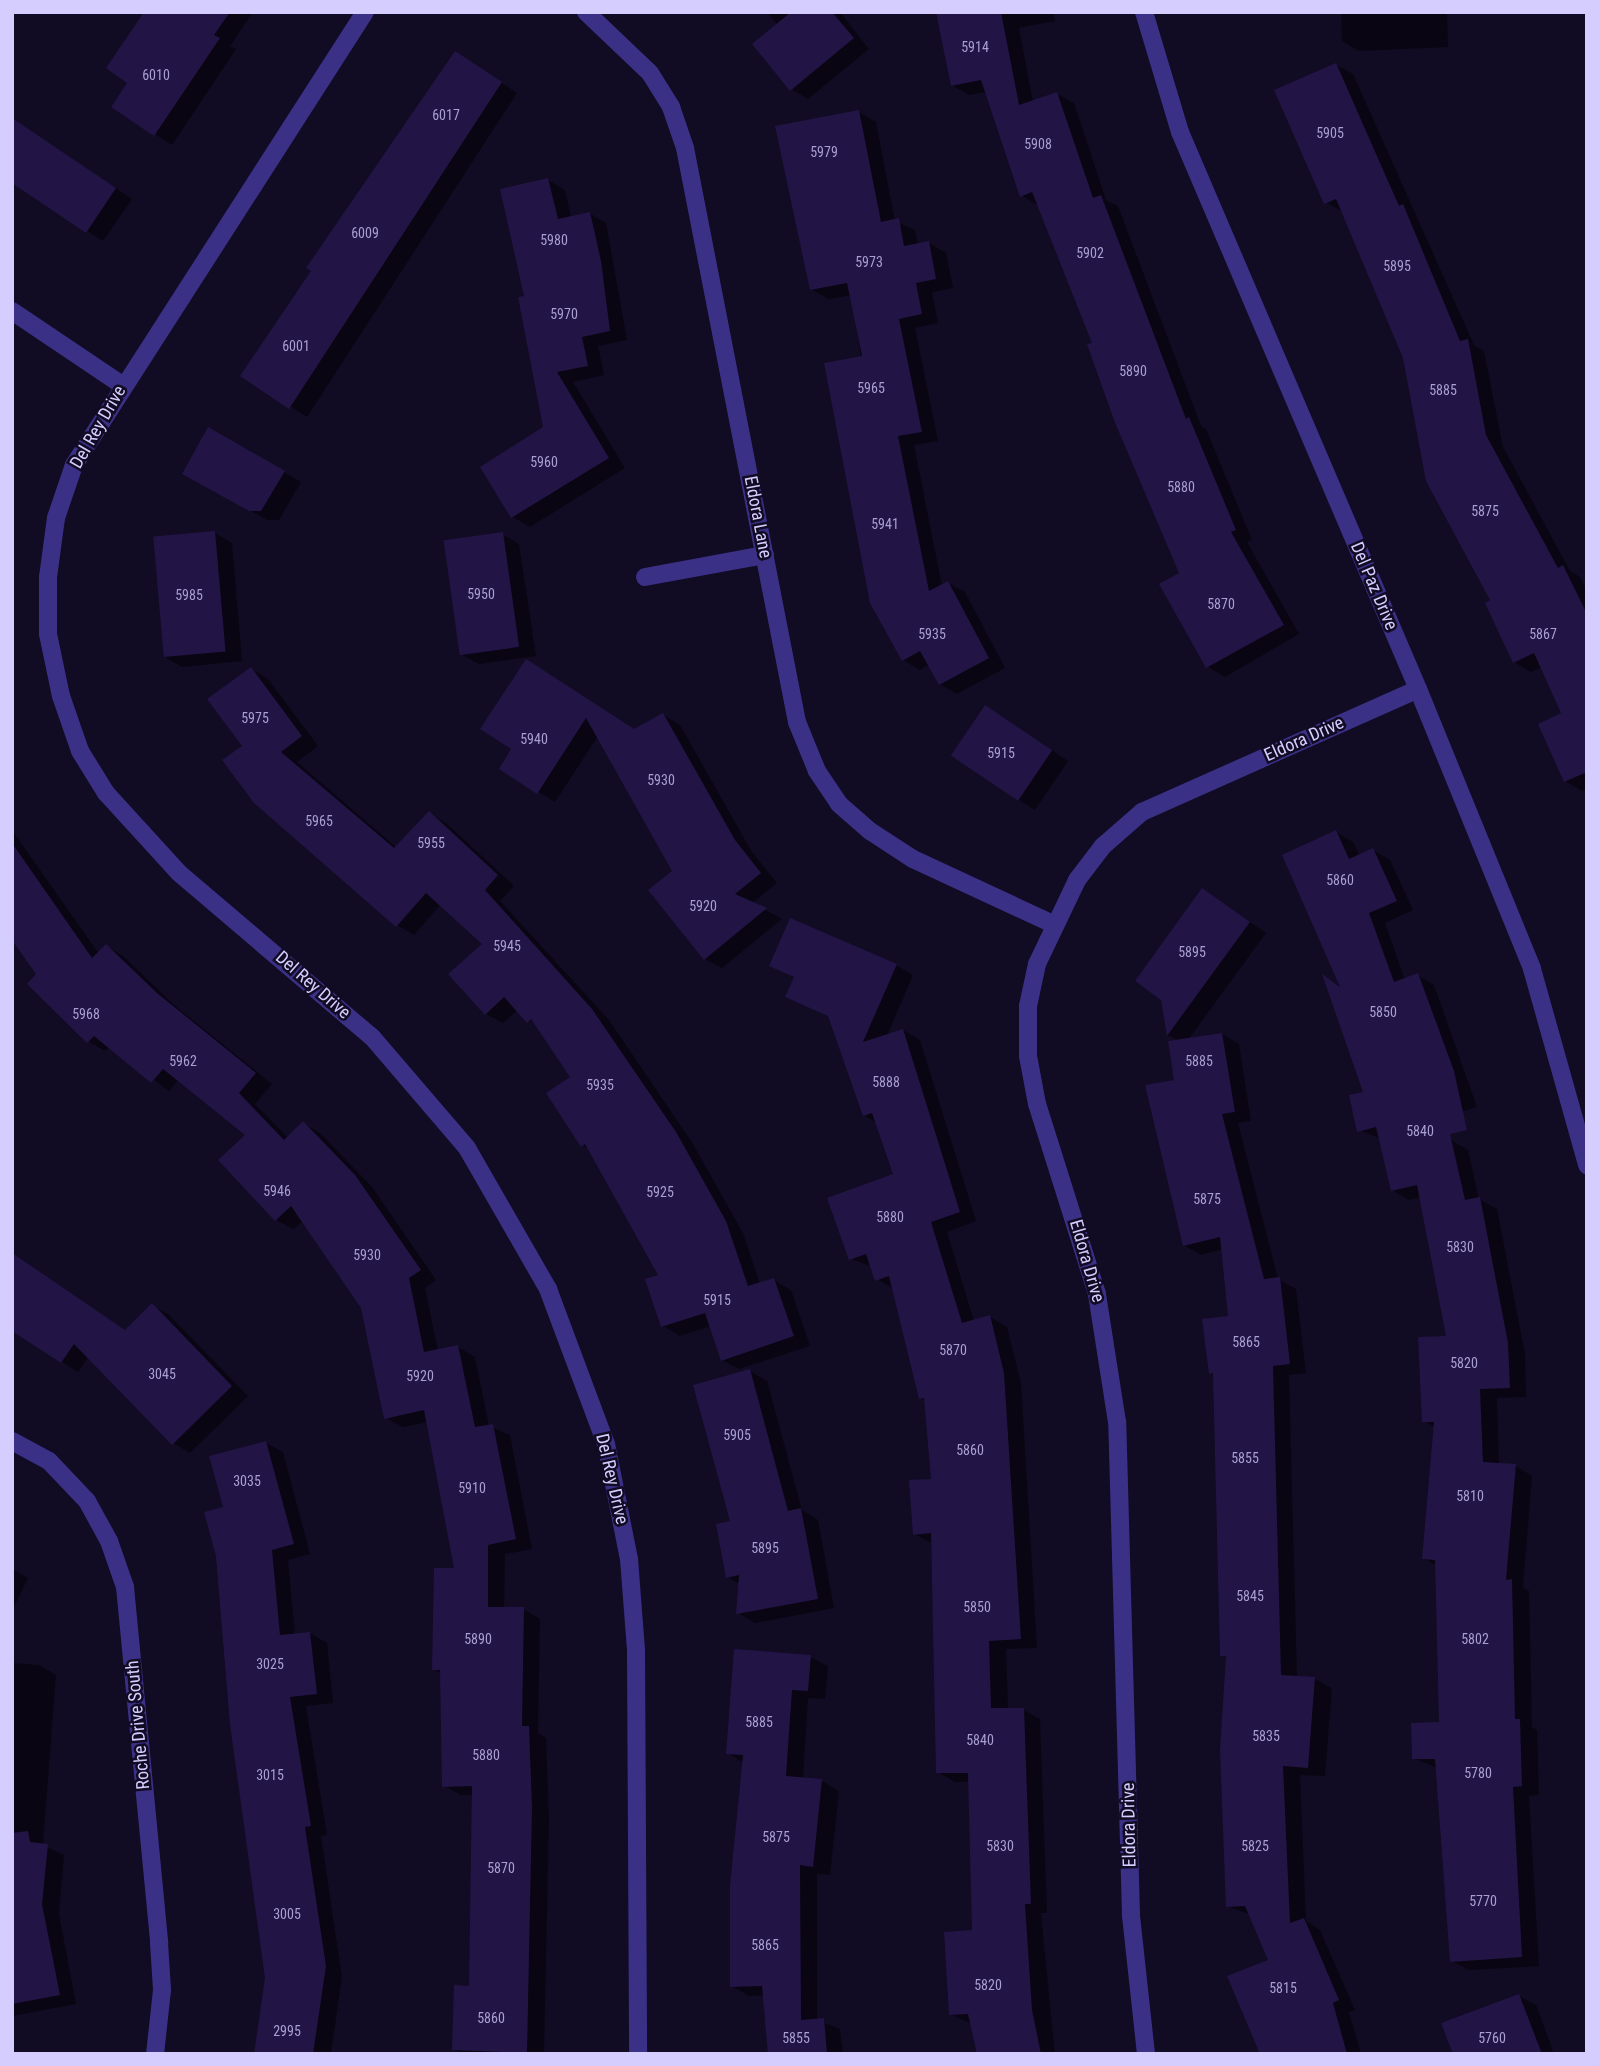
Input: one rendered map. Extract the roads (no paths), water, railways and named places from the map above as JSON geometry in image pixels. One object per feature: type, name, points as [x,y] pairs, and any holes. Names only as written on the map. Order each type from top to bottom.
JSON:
[{"type":"street","name":"Del Rey Drive","points":[[365,12],[122,385],[74,465],[56,518],[48,577],[48,634],[61,696],[80,751],[114,803],[179,873],[308,979],[380,1046],[467,1148],[548,1289],[606,1444],[629,1559],[636,1650],[638,2054]]},
{"type":"street","name":"Eldora Lane","points":[[586,12],[650,73],[671,107],[685,148],[797,722],[817,771],[839,804],[870,831],[913,859],[1053,924]]},
{"type":"street","name":"Del Paz Drive","points":[[1144,12],[1180,132],[1418,689],[1532,969],[1587,1165]]},
{"type":"street","points":[[12,311],[122,385]]},
{"type":"street","points":[[645,577],[765,555]]},
{"type":"street","name":"Eldora Drive","points":[[1146,2054],[1131,1915],[1117,1422],[1097,1294],[1037,1104],[1028,1056],[1028,1006],[1037,964],[1053,924],[1077,880],[1103,846],[1142,813],[1418,689]]},
{"type":"street","name":"Roche Drive South","points":[[12,1441],[49,1461],[87,1501],[125,1587],[159,1943],[162,1990],[155,2054]]}]
